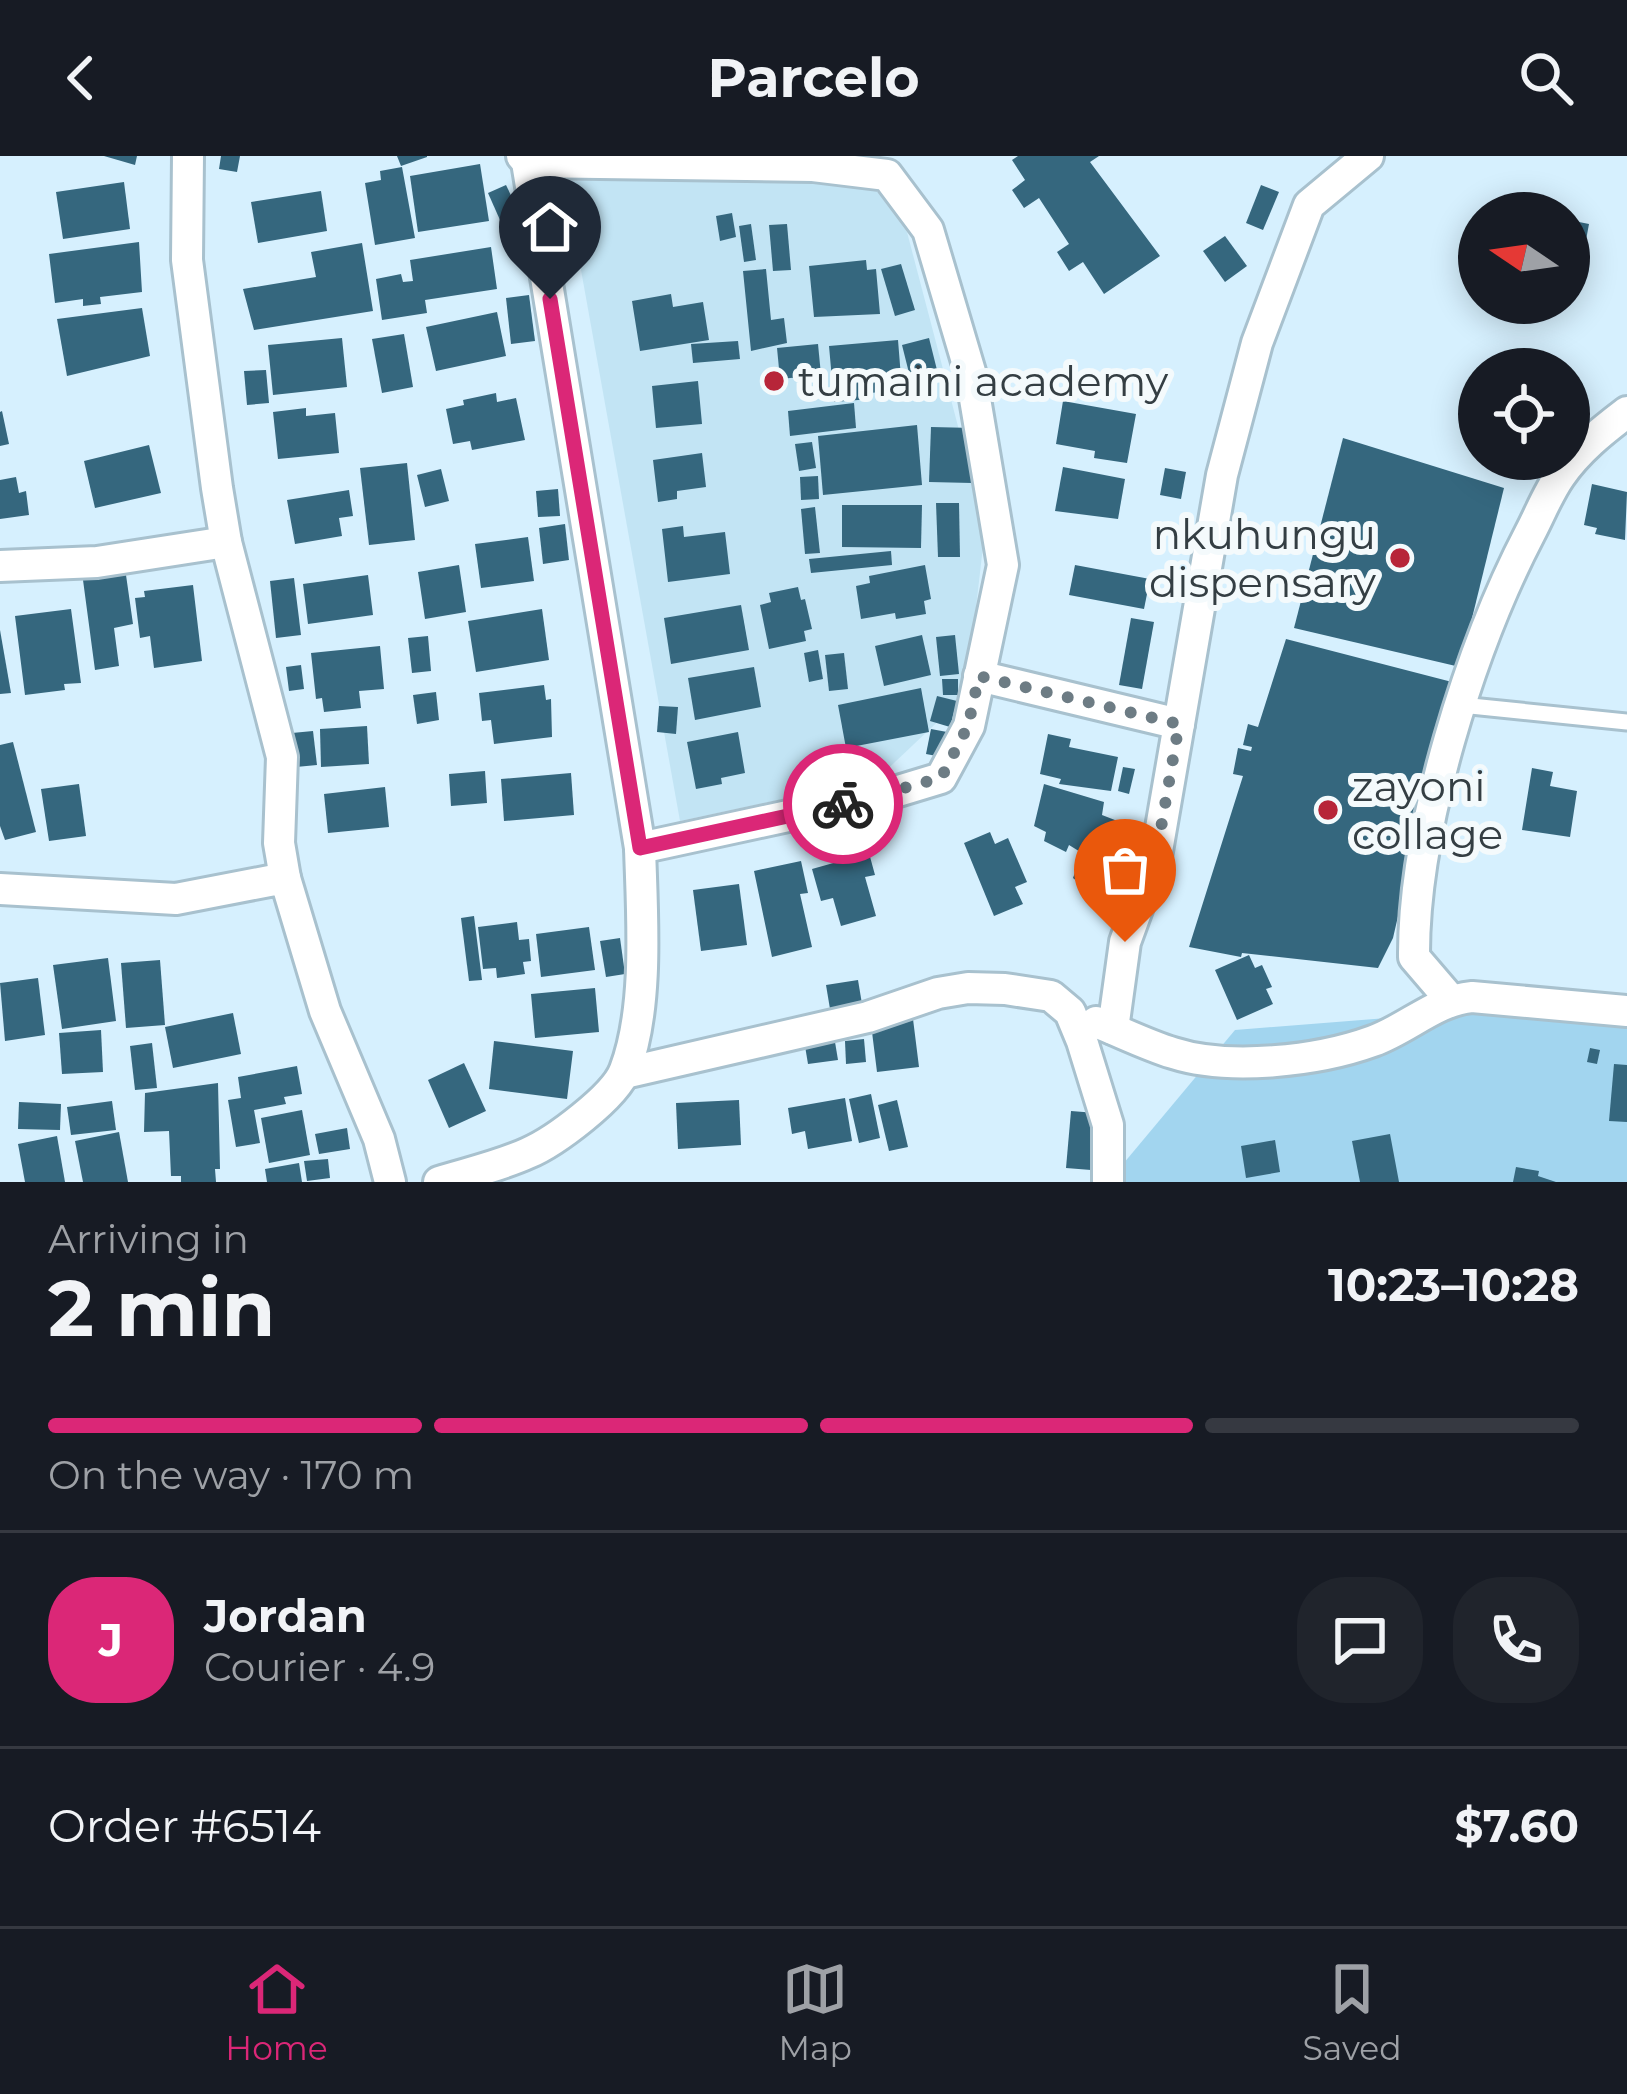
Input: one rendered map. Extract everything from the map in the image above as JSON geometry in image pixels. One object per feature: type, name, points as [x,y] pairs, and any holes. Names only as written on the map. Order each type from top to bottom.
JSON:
[{"type":"street","points":[[188,156],[187,260],[226,542],[282,757],[279,843],[285,878],[326,1011],[379,1139],[390,1182]]},
{"type":"street","points":[[1113,1029],[1125,942],[1156,857],[1222,475],[1257,343],[1309,205],[1368,156]]},
{"type":"street","points":[[439,1182],[530,1153],[595,1106],[625,1073],[640,994],[640,848],[524,159],[891,166],[928,230],[971,375],[1003,566],[968,726],[941,778],[640,848]]},
{"type":"street","points":[[1450,999],[1414,957],[1414,912],[1426,840],[1461,705],[1507,578],[1559,477],[1596,435],[1627,412]]},
{"type":"street","points":[[0,566],[97,562],[226,542]]},
{"type":"street","points":[[979,676],[1179,724]]},
{"type":"street","points":[[0,889],[176,899],[285,878]]},
{"type":"street","points":[[625,1073],[868,1017],[968,988],[1051,996],[1070,1012],[1198,1059],[1304,1058],[1371,1042],[1416,1022],[1450,999],[1627,1011]]},
{"type":"street","points":[[1070,1012],[1108,1125],[1108,1182]]},
{"type":"lane","points":[[1461,705],[1627,722]]},
{"type":"shaded area","name":"tumaini academy","points":[[868,179],[907,232],[985,529],[966,695],[877,779],[680,821],[565,181]]},
{"type":"shaded area","points":[[1602,1001],[1627,1004],[1627,1182],[1108,1182],[1235,1030]]},
{"type":"building","points":[[104,156],[137,156],[135,165]]},
{"type":"building","points":[[221,156],[240,156],[237,172],[219,169]]},
{"type":"building","points":[[397,156],[427,156],[427,157],[401,166]]},
{"type":"building","points":[[1018,156],[1099,156],[1090,162],[1160,256],[1104,294],[1083,262],[1069,271],[1057,252],[1069,244],[1039,198],[1024,208],[1012,190],[1025,180],[1012,160]]},
{"type":"building","points":[[480,164],[489,221],[418,232],[410,176]]},
{"type":"building","points":[[402,167],[415,238],[375,245],[365,183],[381,180],[380,171]]},
{"type":"building","points":[[124,182],[130,229],[63,239],[56,192]]},
{"type":"building","points":[[506,185],[519,212],[500,220],[488,193]]},
{"type":"building","points":[[1261,185],[1279,192],[1263,230],[1246,223]]},
{"type":"building","points":[[321,191],[327,231],[258,243],[251,202]]},
{"type":"building","points":[[732,213],[736,237],[720,241],[716,216]]},
{"type":"building","points":[[751,224],[756,260],[744,262],[739,226]]},
{"type":"building","points":[[787,224],[791,270],[773,271],[769,225]]},
{"type":"building","points":[[1225,236],[1247,266],[1225,282],[1203,251]]},
{"type":"building","points":[[139,242],[142,292],[100,297],[101,304],[83,306],[83,299],[55,303],[49,254]]},
{"type":"building","points":[[362,243],[373,311],[254,330],[243,289],[316,277],[311,252]]},
{"type":"building","points":[[491,247],[497,289],[425,300],[427,313],[382,320],[376,279],[401,274],[403,282],[413,281],[410,260]]},
{"type":"building","points":[[866,260],[867,270],[876,269],[880,314],[814,317],[809,266]]},
{"type":"building","points":[[901,264],[915,310],[895,316],[881,269]]},
{"type":"building","points":[[766,269],[771,320],[784,318],[787,343],[751,351],[743,271]]},
{"type":"building","points":[[671,294],[673,307],[703,302],[709,340],[640,351],[632,301]]},
{"type":"building","points":[[529,295],[535,341],[511,344],[506,298]]},
{"type":"building","points":[[142,308],[150,356],[67,376],[57,319]]},
{"type":"building","points":[[497,312],[506,356],[436,371],[426,327]]},
{"type":"building","points":[[404,334],[413,387],[382,393],[372,339]]},
{"type":"building","points":[[342,338],[347,387],[273,395],[268,345]]},
{"type":"building","points":[[929,338],[937,370],[910,377],[902,345]]},
{"type":"building","points":[[898,340],[902,390],[834,402],[829,346]]},
{"type":"building","points":[[738,341],[740,359],[693,363],[691,344]]},
{"type":"building","points":[[818,344],[821,375],[780,379],[777,348]]},
{"type":"building","points":[[266,370],[269,403],[247,405],[244,371]]},
{"type":"building","points":[[698,381],[702,424],[656,428],[652,386]]},
{"type":"building","points":[[496,393],[497,402],[516,398],[525,440],[472,450],[470,441],[453,444],[446,409]]},
{"type":"building","points":[[1063,401],[1136,414],[1127,463],[1094,458],[1095,451],[1056,444]]},
{"type":"building","points":[[854,403],[856,428],[790,436],[788,411]]},
{"type":"building","points":[[306,408],[306,416],[335,413],[339,453],[278,459],[273,412]]},
{"type":"building","points":[[0,412],[9,444],[0,446]]},
{"type":"building","points":[[917,425],[922,485],[823,495],[818,436]]},
{"type":"building","points":[[931,427],[974,428],[972,483],[929,482]]},
{"type":"building","name":"nkuhungu dispensary","points":[[1343,438],[1458,474],[1458,480],[1504,488],[1460,667],[1294,628]]},
{"type":"building","points":[[812,442],[816,468],[799,471],[795,444]]},
{"type":"building","points":[[149,445],[161,493],[95,508],[84,461]]},
{"type":"building","points":[[702,453],[706,487],[677,491],[677,499],[658,502],[653,460]]},
{"type":"building","points":[[407,463],[415,540],[369,545],[360,468]]},
{"type":"building","points":[[1063,467],[1125,479],[1118,519],[1055,511]]},
{"type":"building","points":[[1165,468],[1186,472],[1181,499],[1160,495]]},
{"type":"building","points":[[441,469],[449,501],[425,507],[417,475]]},
{"type":"building","points":[[818,476],[819,499],[801,500],[800,477]]},
{"type":"building","points":[[16,477],[19,493],[26,491],[29,515],[0,519],[0,480]]},
{"type":"building","points":[[1592,484],[1627,492],[1625,540],[1595,534],[1597,528],[1584,525]]},
{"type":"building","points":[[558,489],[560,516],[538,517],[536,491]]},
{"type":"building","points":[[349,490],[353,516],[339,518],[342,536],[295,544],[287,500]]},
{"type":"building","points":[[936,503],[959,503],[960,557],[938,557]]},
{"type":"building","points":[[842,505],[922,505],[921,548],[842,547]]},
{"type":"building","points":[[815,507],[820,553],[805,554],[801,509]]},
{"type":"building","points":[[565,524],[569,560],[543,564],[539,528]]},
{"type":"building","points":[[683,526],[684,537],[725,532],[730,574],[668,582],[662,529]]},
{"type":"building","points":[[528,537],[534,581],[481,588],[475,544]]},
{"type":"building","points":[[891,551],[892,565],[811,573],[809,559]]},
{"type":"building","points":[[459,565],[466,612],[425,619],[418,572]]},
{"type":"building","points":[[925,565],[931,599],[924,601],[926,614],[861,619],[856,586],[870,583],[869,576]]},
{"type":"building","points":[[1075,565],[1150,579],[1144,609],[1069,595]]},
{"type":"building","points":[[126,575],[133,624],[114,628],[119,666],[95,670],[83,580]]},
{"type":"building","points":[[368,575],[373,615],[308,624],[303,584]]},
{"type":"building","points":[[294,578],[301,635],[276,638],[270,581]]},
{"type":"building","points":[[193,585],[202,661],[154,668],[150,636],[140,638],[135,598],[145,597],[144,591]]},
{"type":"building","points":[[798,587],[812,629],[804,631],[806,641],[769,649],[760,605],[771,602],[769,593]]},
{"type":"building","points":[[741,605],[749,650],[671,664],[664,618]]},
{"type":"building","points":[[71,609],[81,683],[25,695],[15,616]]},
{"type":"building","points":[[542,609],[549,660],[476,672],[468,621]]},
{"type":"building","points":[[1131,618],[1154,622],[1142,689],[1119,685]]},
{"type":"building","points":[[0,630],[11,693],[0,694]]},
{"type":"building","points":[[922,635],[931,675],[884,686],[875,646]]},
{"type":"building","points":[[955,635],[959,674],[940,676],[936,637]]},
{"type":"building","points":[[428,636],[431,671],[412,673],[408,638]]},
{"type":"building","name":"zayoni collage","points":[[1286,639],[1452,682],[1393,938],[1378,968],[1242,953],[1241,957],[1189,947],[1243,776],[1233,774],[1238,748],[1251,751],[1252,747],[1243,745],[1248,724],[1258,727]]},
{"type":"building","points":[[380,646],[384,689],[359,691],[361,708],[324,712],[322,698],[316,699],[311,653]]},
{"type":"building","points":[[818,650],[823,679],[809,682],[804,653]]},
{"type":"building","points":[[844,653],[848,689],[829,691],[825,655]]},
{"type":"building","points":[[301,665],[304,689],[289,691],[286,667]]},
{"type":"building","points":[[754,667],[761,707],[695,720],[688,678]]},
{"type":"building","points":[[942,679],[958,679],[958,695],[943,695]]},
{"type":"building","points":[[544,685],[546,700],[551,699],[552,737],[494,744],[491,720],[482,721],[479,693]]},
{"type":"building","points":[[921,688],[929,732],[846,748],[838,705]]},
{"type":"building","points":[[436,692],[439,720],[417,724],[413,695]]},
{"type":"building","points":[[937,696],[957,701],[950,727],[930,721]]},
{"type":"building","points":[[659,706],[678,707],[676,734],[657,732]]},
{"type":"building","points":[[367,726],[369,764],[321,767],[320,729]]},
{"type":"building","points":[[931,729],[947,732],[942,757],[926,754]]},
{"type":"building","points":[[313,731],[317,765],[296,767],[292,733]]},
{"type":"building","points":[[738,732],[745,773],[696,789],[687,742]]},
{"type":"building","points":[[1048,734],[1071,739],[1069,747],[1118,757],[1111,791],[1059,784],[1061,779],[1040,774]]},
{"type":"building","points":[[13,742],[36,832],[5,840],[0,826],[0,745]]},
{"type":"building","points":[[862,753],[864,764],[852,766],[849,756]]},
{"type":"building","points":[[1123,767],[1135,769],[1129,794],[1118,791]]},
{"type":"building","points":[[1532,768],[1553,772],[1550,786],[1577,791],[1570,837],[1522,830]]},
{"type":"building","points":[[485,771],[487,803],[451,806],[449,774]]},
{"type":"building","points":[[571,773],[574,815],[504,821],[501,779]]},
{"type":"building","points":[[79,784],[86,836],[49,841],[41,789]]},
{"type":"building","points":[[1044,784],[1104,802],[1102,815],[1120,822],[1098,898],[1073,878],[1082,853],[1069,845],[1066,852],[1044,841],[1046,832],[1034,826]]},
{"type":"building","points":[[385,787],[389,827],[328,833],[324,794]]},
{"type":"building","points":[[990,832],[995,844],[1008,838],[1027,882],[1015,887],[1023,904],[994,916],[964,843]]},
{"type":"building","points":[[869,853],[875,875],[865,877],[876,916],[841,926],[833,898],[821,901],[812,869]]},
{"type":"building","points":[[801,861],[808,893],[800,894],[812,947],[772,957],[754,871]]},
{"type":"building","points":[[739,884],[747,945],[701,951],[693,890]]},
{"type":"building","points":[[474,916],[482,980],[469,981],[461,918]]},
{"type":"building","points":[[517,922],[519,940],[529,939],[531,961],[523,962],[525,974],[497,978],[496,968],[483,969],[478,927]]},
{"type":"building","points":[[589,927],[595,970],[541,977],[536,934]]},
{"type":"building","points":[[620,938],[625,974],[606,977],[600,941]]},
{"type":"building","points":[[1249,955],[1255,968],[1262,965],[1272,987],[1266,989],[1273,1004],[1237,1020],[1215,970]]},
{"type":"building","points":[[108,958],[116,1021],[62,1029],[53,965]]},
{"type":"building","points":[[160,960],[165,1025],[126,1028],[121,963]]},
{"type":"building","points":[[38,978],[45,1035],[5,1041],[0,983]]},
{"type":"building","points":[[858,980],[863,1010],[831,1015],[826,985]]},
{"type":"building","points":[[595,988],[599,1032],[535,1038],[531,994]]},
{"type":"building","points":[[233,1013],[241,1054],[173,1068],[165,1027]]},
{"type":"building","points":[[913,1019],[919,1067],[877,1072],[871,1024]]},
{"type":"building","points":[[101,1030],[103,1072],[62,1074],[59,1033]]},
{"type":"building","points":[[864,1039],[866,1062],[846,1064],[845,1041]]},
{"type":"building","points":[[494,1041],[573,1051],[567,1099],[489,1089]]},
{"type":"building","points":[[835,1042],[838,1060],[808,1064],[805,1046]]},
{"type":"building","points":[[152,1043],[157,1088],[135,1090],[130,1046]]},
{"type":"building","points":[[1590,1048],[1600,1050],[1597,1064],[1587,1062]]},
{"type":"building","points":[[464,1063],[486,1111],[449,1128],[428,1080]]},
{"type":"building","points":[[1614,1064],[1627,1065],[1627,1122],[1609,1121]]},
{"type":"building","points":[[297,1066],[302,1094],[284,1097],[286,1104],[254,1110],[260,1143],[236,1147],[228,1100],[241,1098],[238,1077]]},
{"type":"building","points":[[218,1083],[220,1169],[215,1169],[216,1182],[181,1182],[181,1176],[171,1176],[169,1131],[144,1132],[145,1093]]},
{"type":"building","points":[[871,1094],[880,1138],[859,1143],[849,1099]]},
{"type":"building","points":[[845,1098],[852,1141],[808,1149],[805,1131],[792,1134],[788,1108]]},
{"type":"building","points":[[739,1100],[741,1145],[678,1149],[676,1103]]},
{"type":"building","points":[[897,1100],[908,1147],[889,1151],[878,1105]]},
{"type":"building","points":[[112,1101],[116,1130],[71,1135],[67,1107]]},
{"type":"building","points":[[19,1102],[61,1104],[60,1130],[18,1129]]},
{"type":"building","points":[[302,1110],[310,1155],[269,1163],[261,1118]]},
{"type":"building","points":[[1071,1111],[1096,1113],[1091,1170],[1066,1168]]},
{"type":"building","points":[[347,1128],[350,1149],[319,1154],[315,1134]]},
{"type":"building","points":[[119,1132],[128,1182],[83,1182],[75,1141]]},
{"type":"building","points":[[1390,1134],[1399,1182],[1360,1182],[1352,1141]]},
{"type":"building","points":[[57,1136],[65,1182],[25,1182],[18,1144]]},
{"type":"building","points":[[1275,1140],[1280,1172],[1246,1178],[1241,1146]]},
{"type":"building","points":[[328,1159],[330,1178],[307,1181],[304,1161]]},
{"type":"building","points":[[299,1163],[302,1182],[267,1182],[265,1169]]},
{"type":"building","points":[[1516,1167],[1539,1171],[1538,1176],[1556,1182],[1513,1182]]},
{"type":"way so far","points":[[843,804],[941,778],[968,726],[979,676],[1179,724],[1156,857],[1125,942]]},
{"type":"place","name":"tumaini academy","points":[[774,381]]},
{"type":"place","name":"nkuhungu dispensary","points":[[1400,558]]},
{"type":"place","name":"zayoni collage","points":[[1328,810]]},
{"type":"route","points":[[550,299],[640,848],[843,804]]}]
